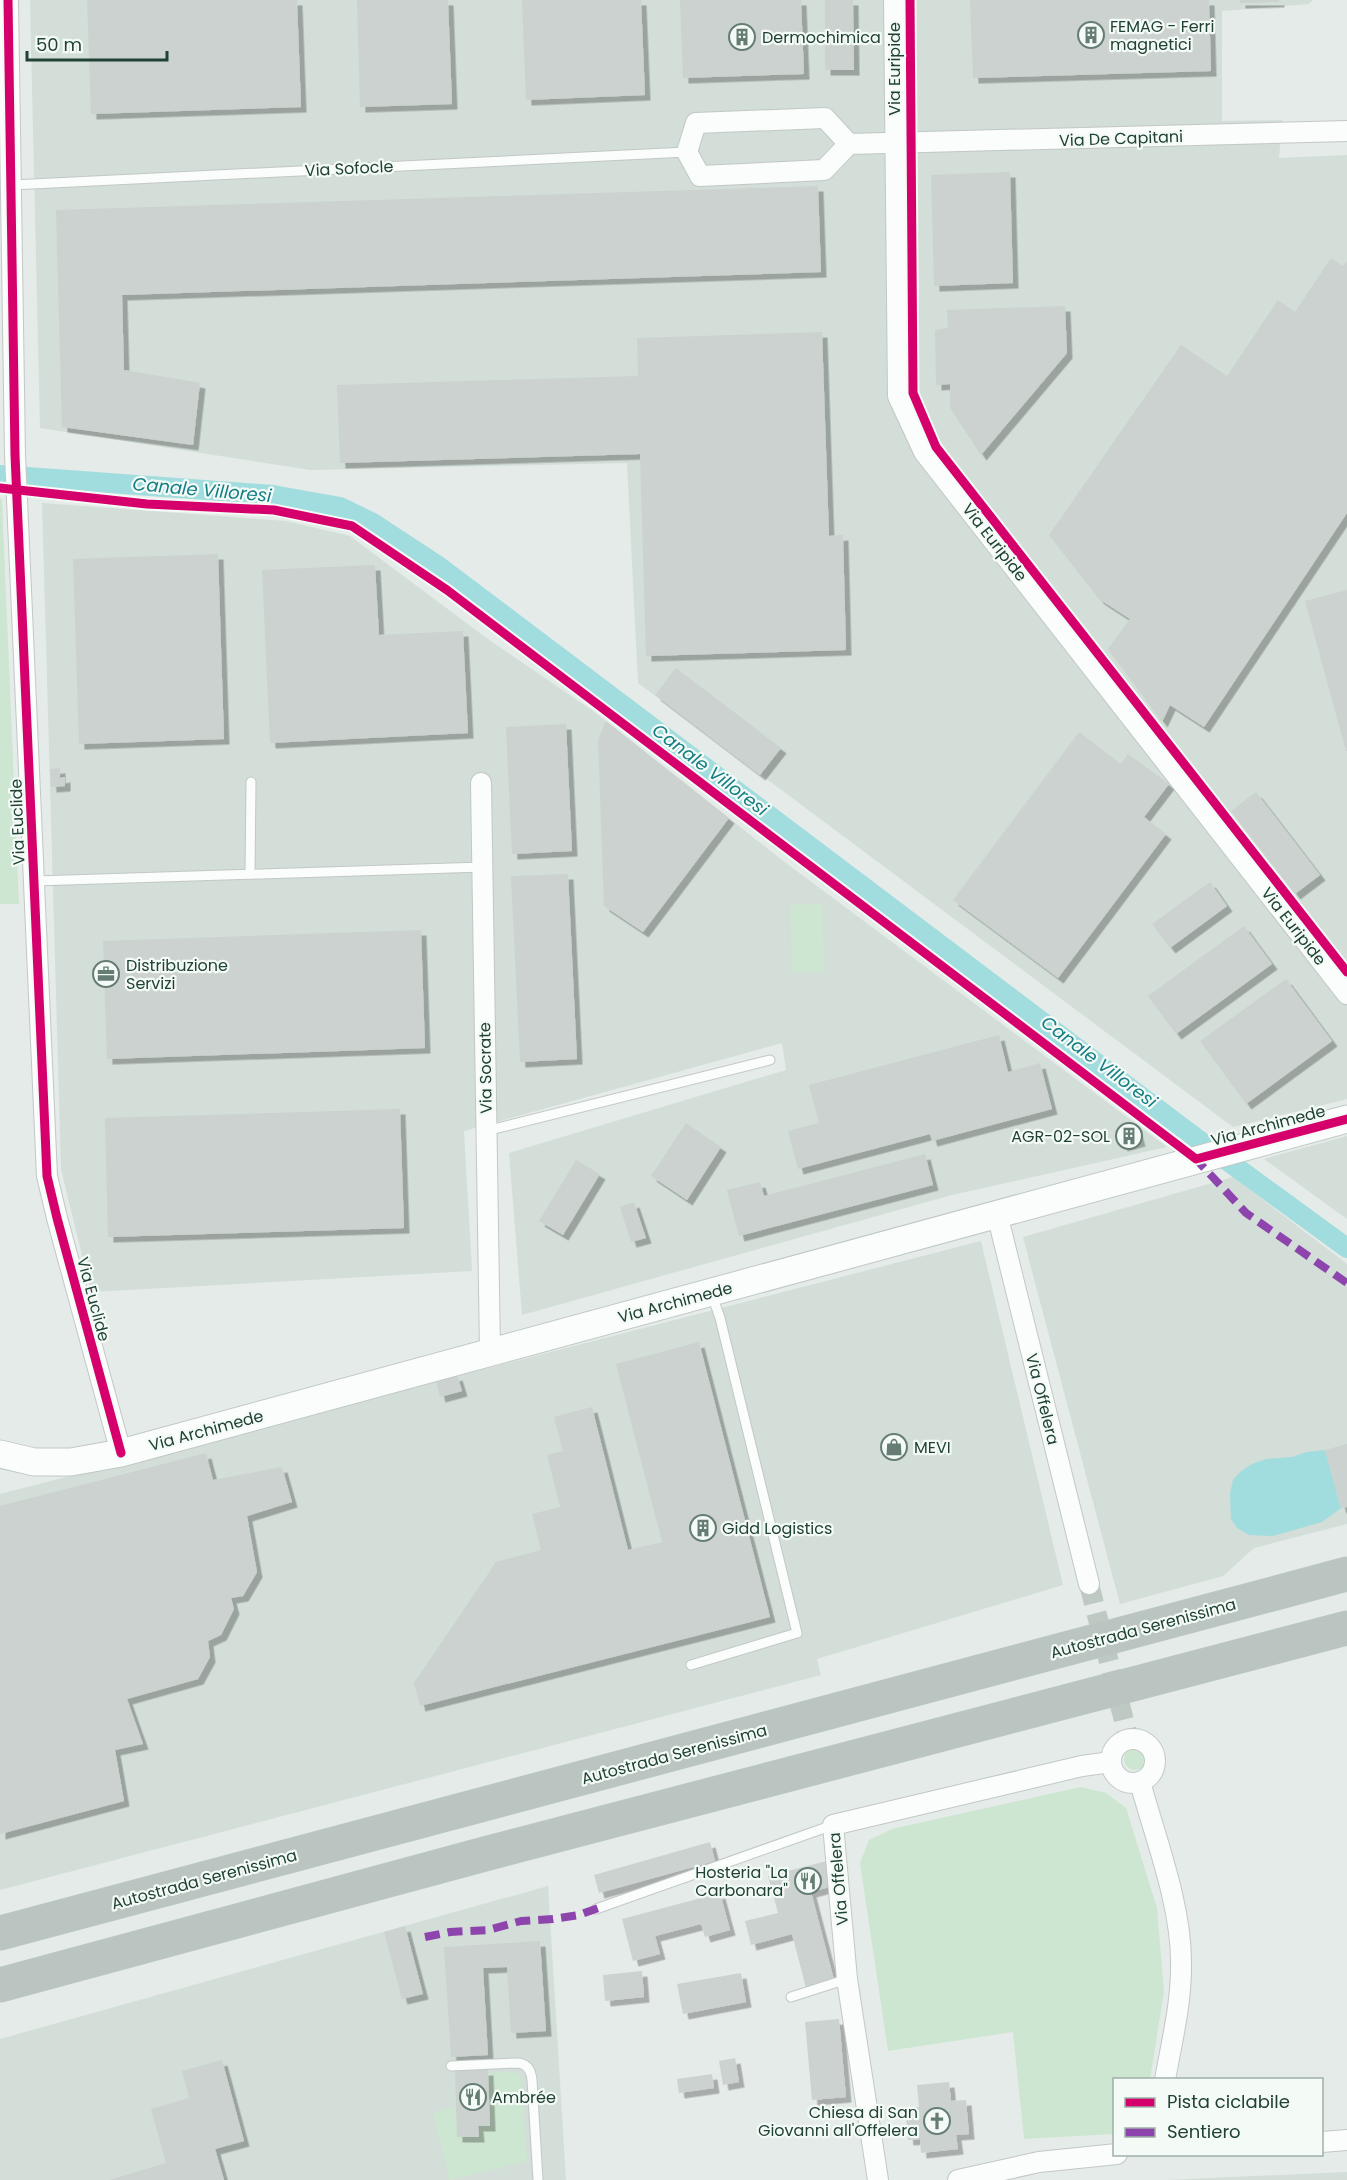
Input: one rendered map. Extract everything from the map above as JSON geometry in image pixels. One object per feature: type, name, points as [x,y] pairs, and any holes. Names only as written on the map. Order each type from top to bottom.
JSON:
[{"type":"highway","name":"Autostrada Serenissima","points":[[0,1933],[1347,1574]]},
{"type":"highway","points":[[0,1985],[470,1858],[1347,1628]]},
{"type":"street","name":"Via Euclide","points":[[8,0],[6,142],[12,185],[15,455],[47,1176],[121,1453]]},
{"type":"street","name":"Via Euripide","points":[[894,0],[898,396],[924,452],[1347,994]]},
{"type":"street","points":[[849,144],[824,170],[711,176],[700,176],[687,152],[696,123],[825,118],[849,144],[894,145]]},
{"type":"street","name":"Via De Capitani","points":[[894,145],[1347,131]]},
{"type":"street","name":"Via Socrate","points":[[481,783],[490,1352]]},
{"type":"street","name":"Via Archimede","points":[[0,1454],[34,1462],[71,1462],[121,1453],[1347,1119]]},
{"type":"street","name":"Via Offelera","points":[[997,1214],[1089,1584]]},
{"type":"street","points":[[1136,1739],[1143,1741],[1154,1752],[1152,1773],[1140,1782],[1134,1784],[1120,1779],[1115,1774],[1111,1762],[1114,1750],[1123,1742],[1136,1739]]},
{"type":"street","name":"Via Offelera","points":[[878,2180],[847,1979],[833,1825],[1071,1769],[1111,1762]]},
{"type":"street","points":[[1140,1782],[1173,1902],[1181,1961],[1179,2004],[1165,2078]]},
{"type":"street","points":[[1323,2142],[1347,2140]]},
{"type":"street","points":[[958,2180],[1039,2162],[1113,2154]]},
{"type":"lane","name":"Via Sofocle","points":[[12,185],[687,152]]},
{"type":"lane","points":[[250,874],[251,782]]},
{"type":"lane","points":[[35,881],[483,867]]},
{"type":"lane","points":[[486,1131],[770,1060]]},
{"type":"lane","points":[[691,1665],[797,1633],[720,1318],[711,1292]]},
{"type":"lane","points":[[596,1909],[833,1825]]},
{"type":"lane","points":[[791,1997],[847,1979]]},
{"type":"lane","points":[[451,2066],[516,2063],[526,2065],[530,2070],[538,2180]]},
{"type":"shaded area","points":[[30,0],[1313,0],[1309,4],[1222,11],[1222,121],[1282,120],[1279,158],[1347,155],[1347,1099],[1233,1127],[638,683],[627,463],[310,470],[40,428]]},
{"type":"shaded area","points":[[42,503],[286,521],[350,536],[485,637],[593,711],[782,860],[1167,1147],[952,1195],[522,1315],[509,1153],[786,1070],[782,1043],[464,1131],[472,1271],[91,1292],[61,1169]]},
{"type":"shaded area","points":[[1347,1136],[1347,1219],[1264,1159]]},
{"type":"shaded area","points":[[1233,1177],[1347,1264],[1347,1524],[1254,1548],[1223,1576],[1120,1604],[1023,1237]]},
{"type":"shaded area","points":[[981,1241],[1063,1585],[817,1659],[821,1675],[0,1890],[0,1494]]},
{"type":"shaded area","points":[[548,1886],[566,2180],[0,2180],[0,2039]]},
{"type":"shaded area","points":[[1347,2172],[1347,2180],[1166,2180]]},
{"type":"green space","points":[[0,499],[2,499],[19,904],[0,904]]},
{"type":"green space","points":[[822,904],[824,972],[792,973],[790,905]]},
{"type":"green space","points":[[1135,1748],[1143,1751],[1146,1759],[1143,1767],[1135,1770],[1127,1767],[1124,1759],[1127,1751]]},
{"type":"green space","points":[[1081,1787],[1106,1793],[1126,1808],[1157,1908],[1164,1992],[1150,2078],[1113,2078],[1113,2134],[1024,2139],[1013,2032],[888,2051],[860,1863],[869,1840],[892,1829]]},
{"type":"green space","points":[[512,2072],[520,2075],[521,2080],[527,2161],[450,2180],[433,2113],[456,2107],[457,2137],[478,2136],[478,2126],[490,2126],[488,2073]]},
{"type":"water","points":[[1325,1450],[1341,1508],[1322,1522],[1273,1536],[1249,1535],[1237,1528],[1231,1519],[1230,1493],[1233,1480],[1240,1472],[1266,1459],[1292,1457]]},
{"type":"building","points":[[87,0],[297,0],[301,107],[91,114]]},
{"type":"building","points":[[357,0],[448,0],[452,104],[360,107]]},
{"type":"building","points":[[522,0],[641,0],[645,95],[526,100]]},
{"type":"building","name":"Dermochimica","points":[[680,0],[801,0],[804,74],[683,78]]},
{"type":"building","points":[[825,0],[853,0],[854,70],[825,70]]},
{"type":"building","name":"FEMAG - Ferri magnetici","points":[[970,0],[1209,0],[1211,71],[973,78]]},
{"type":"building","points":[[1240,0],[1279,0],[1279,2],[1240,3]]},
{"type":"building","points":[[1010,172],[1013,283],[934,286],[931,175]]},
{"type":"building","points":[[818,186],[821,272],[122,295],[124,370],[200,383],[193,445],[62,427],[56,210]]},
{"type":"building","points":[[1331,258],[1343,266],[1347,261],[1347,513],[1204,727],[1170,705],[1162,722],[1108,649],[1130,619],[1099,599],[1049,535],[1181,345],[1227,376],[1278,300],[1295,312]]},
{"type":"building","points":[[1065,306],[1067,353],[981,455],[950,408],[950,384],[936,385],[935,330],[948,328],[947,310]]},
{"type":"building","points":[[822,332],[829,536],[843,535],[846,650],[646,656],[640,454],[340,463],[337,385],[638,376],[637,338]]},
{"type":"building","points":[[218,554],[224,739],[79,744],[73,559]]},
{"type":"building","points":[[375,565],[379,635],[463,631],[468,733],[270,743],[262,570]]},
{"type":"building","points":[[1347,590],[1347,751],[1346,751],[1305,601]]},
{"type":"building","points":[[676,668],[781,748],[760,775],[655,695]]},
{"type":"building","points":[[606,721],[729,818],[643,932],[604,906],[598,740]]},
{"type":"building","points":[[566,724],[572,851],[512,854],[506,727]]},
{"type":"building","points":[[1079,732],[1121,764],[1128,754],[1169,784],[1144,817],[1166,834],[1058,978],[953,900]]},
{"type":"building","points":[[60,768],[60,778],[65,777],[65,786],[51,787],[50,769]]},
{"type":"building","points":[[1256,792],[1320,875],[1295,894],[1231,811]]},
{"type":"building","points":[[568,874],[577,1059],[520,1062],[511,876]]},
{"type":"building","points":[[1210,882],[1227,906],[1170,948],[1152,924]]},
{"type":"building","points":[[1244,926],[1272,964],[1176,1034],[1148,996]]},
{"type":"building","points":[[421,930],[425,1048],[107,1059],[103,941]]},
{"type":"building","points":[[1286,979],[1332,1041],[1246,1104],[1200,1041]]},
{"type":"building","points":[[999,1035],[1008,1072],[1040,1063],[1052,1109],[932,1141],[930,1134],[798,1169],[788,1131],[819,1123],[809,1085]]},
{"type":"building","points":[[400,1109],[404,1228],[108,1237],[105,1118]]},
{"type":"building","points":[[686,1123],[721,1147],[687,1200],[651,1176]]},
{"type":"building","name":"AGR-02-SOL","points":[[1136,1126],[1140,1141],[1122,1146],[1117,1131]]},
{"type":"building","points":[[925,1154],[933,1185],[739,1236],[727,1190],[760,1182],[764,1196]]},
{"type":"building","points":[[576,1160],[600,1174],[563,1235],[539,1221]]},
{"type":"building","points":[[634,1202],[646,1238],[631,1242],[620,1207]]},
{"type":"building","name":"Gidd Logistics","points":[[699,1342],[770,1617],[420,1706],[414,1683],[496,1562],[541,1550],[532,1514],[560,1507],[547,1455],[563,1451],[554,1417],[592,1407],[628,1550],[662,1542],[616,1364]]},
{"type":"building","points":[[457,1375],[462,1391],[440,1397],[436,1381]]},
{"type":"building","points":[[1347,1444],[1347,1507],[1341,1508],[1325,1450]]},
{"type":"building","points":[[206,1453],[213,1480],[282,1467],[292,1502],[247,1516],[257,1572],[243,1596],[231,1598],[234,1609],[221,1635],[208,1641],[210,1657],[198,1679],[127,1699],[143,1744],[115,1750],[124,1801],[0,1834],[0,1506]]},
{"type":"building","points":[[710,1842],[715,1861],[599,1893],[594,1875]]},
{"type":"building","points":[[827,1861],[833,1886],[811,1892],[834,1980],[806,1988],[792,1934],[751,1945],[745,1921],[778,1913],[768,1876]]},
{"type":"building","points":[[720,1893],[730,1930],[705,1937],[701,1924],[655,1936],[660,1954],[633,1961],[622,1919]]},
{"type":"building","points":[[405,1926],[423,1994],[402,1999],[384,1932]]},
{"type":"building","points":[[540,1941],[546,2031],[511,2033],[507,1967],[483,1968],[488,2055],[451,2057],[444,1947]]},
{"type":"building","points":[[642,1971],[644,1997],[605,2001],[603,1975]]},
{"type":"building","points":[[741,1973],[746,2002],[683,2014],[677,1984]]},
{"type":"building","points":[[839,2019],[846,2097],[812,2100],[805,2022]]},
{"type":"building","points":[[735,2058],[739,2082],[723,2085],[719,2061]]},
{"type":"building","points":[[222,2060],[244,2141],[215,2149],[224,2180],[109,2180],[166,2163],[151,2109],[189,2098],[182,2071]]},
{"type":"building","points":[[488,2070],[490,2126],[478,2126],[479,2137],[457,2137],[455,2071]]},
{"type":"building","points":[[712,2074],[714,2088],[679,2093],[677,2079]]},
{"type":"building","name":"Chiesa di San Giovanni all'Offelera","points":[[949,2082],[951,2101],[966,2100],[969,2134],[956,2135],[958,2149],[921,2153],[920,2139],[908,2140],[905,2108],[919,2107],[917,2085]]},
{"type":"waterway","name":"Canale Villoresi","points":[[0,475],[273,495],[340,507],[373,523],[437,565],[1196,1138],[1347,1248]]},
{"type":"tunnel","points":[[1089,1584],[1129,1740]]},
{"type":"marked path","points":[[1194,1157],[1246,1213],[1347,1283]]},
{"type":"marked path","points":[[425,1937],[450,1932],[488,1930],[521,1921],[579,1915],[601,1907]]},
{"type":"cycle path","points":[[8,0],[15,455],[47,1176],[121,1453]]},
{"type":"cycle path","points":[[910,0],[913,393],[936,447],[1347,972]]},
{"type":"cycle path","points":[[0,488],[147,504],[274,510],[352,526],[447,590],[1196,1159],[1347,1119]]},
{"type":"place","name":"FEMAG - Ferri magnetici","points":[[1091,35]]},
{"type":"place","name":"Dermochimica","points":[[742,37]]},
{"type":"place","name":"Distribuzione Servizi","points":[[106,974]]},
{"type":"place","name":"AGR-02-SOL","points":[[1129,1136]]},
{"type":"place","name":"MEVI","points":[[894,1447]]},
{"type":"place","name":"Gidd Logistics","points":[[703,1528]]},
{"type":"place","name":"Hosteria \"La Carbonara\"","points":[[808,1881]]},
{"type":"place","name":"Ambrée","points":[[473,2097]]},
{"type":"place","name":"Chiesa di San Giovanni all'Offelera","points":[[937,2121]]}]
